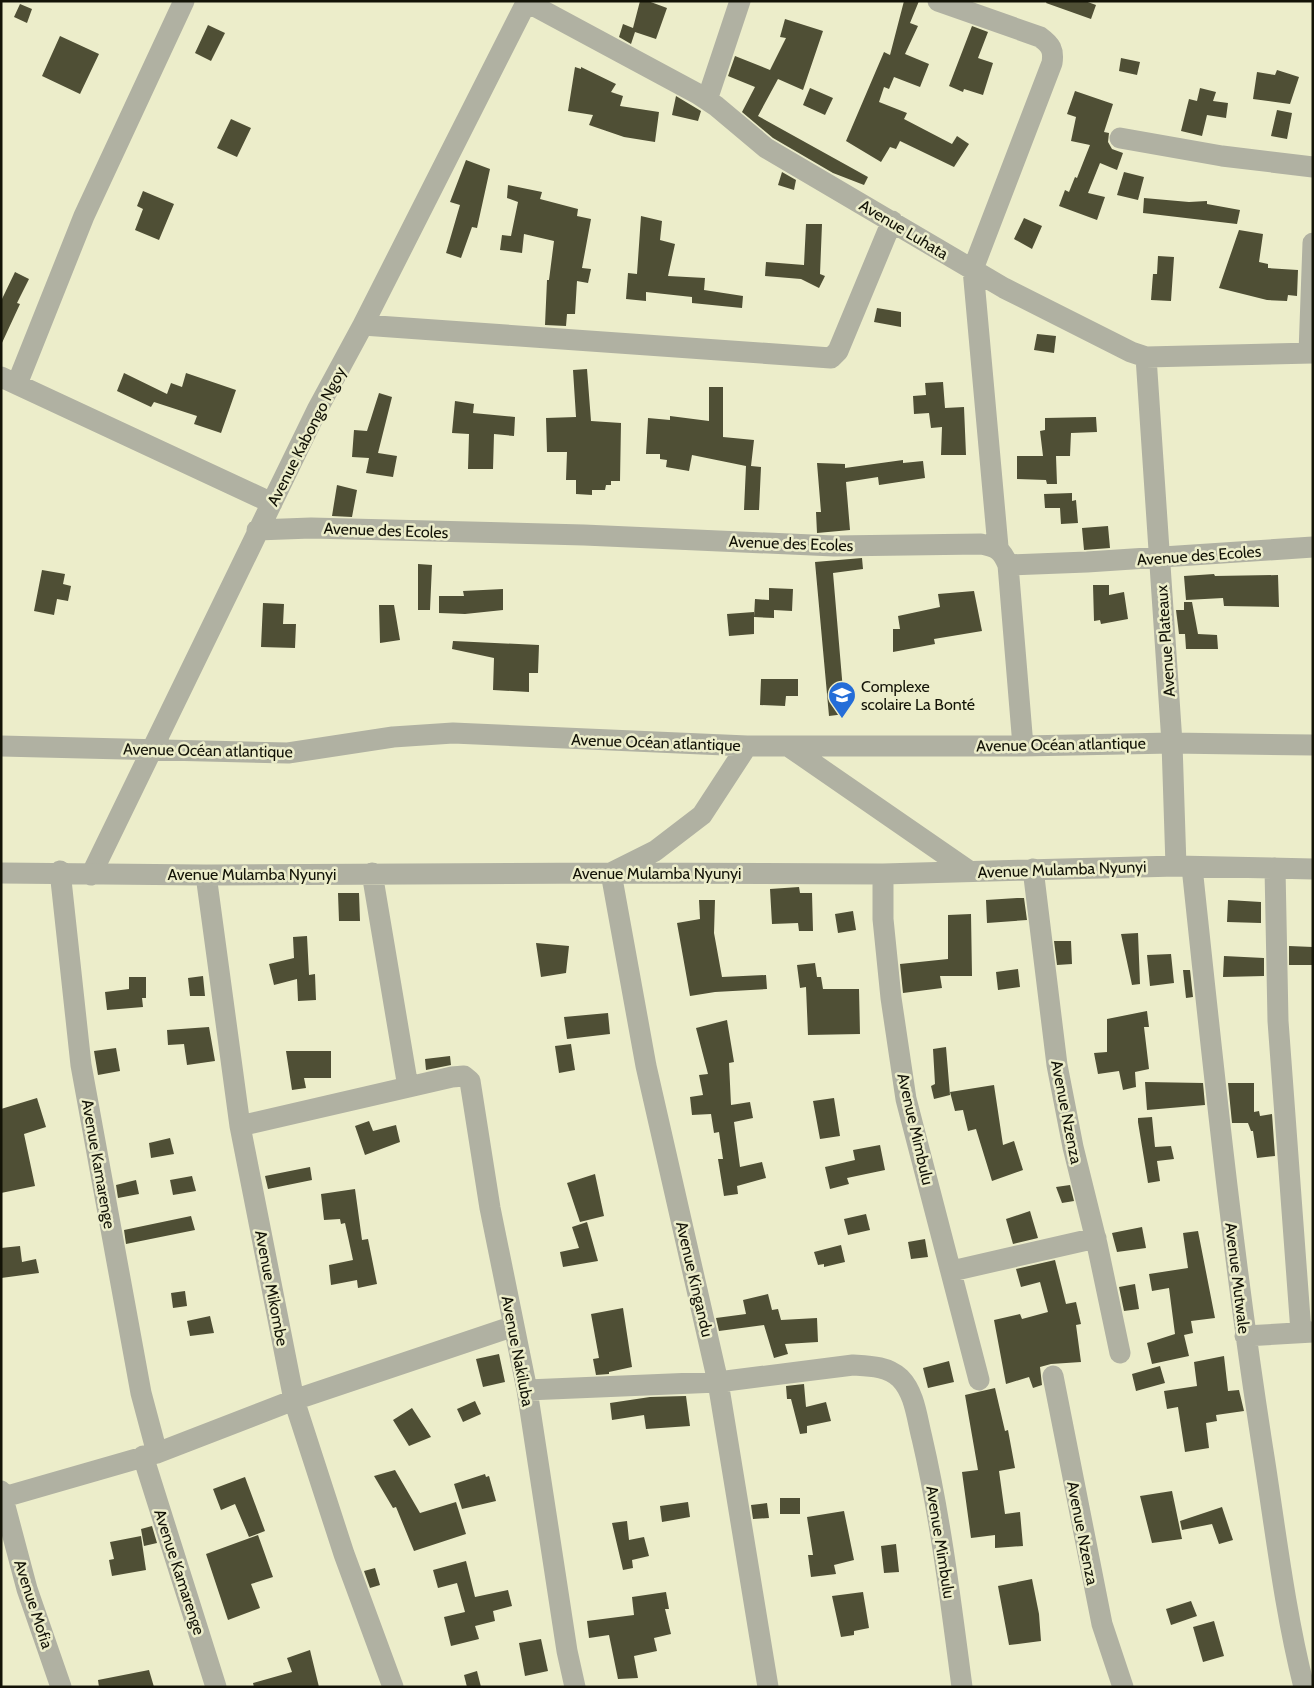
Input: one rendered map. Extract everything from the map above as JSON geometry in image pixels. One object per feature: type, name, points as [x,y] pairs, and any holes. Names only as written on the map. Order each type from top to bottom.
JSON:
[{"type":"street","points":[[184,1],[9,381],[272,502]]},
{"type":"street","points":[[707,100],[740,1]]},
{"type":"street","points":[[938,1],[1040,37],[1049,43],[1054,52],[1049,71],[973,270],[1023,746]]},
{"type":"street","name":"Avenue Luhata","points":[[527,2],[707,100],[766,148],[973,270],[1097,335],[1146,357],[1311,353]]},
{"type":"street","name":"Avenue Kabongo Ngoy","points":[[91,875],[257,530],[527,2]]},
{"type":"street","points":[[1120,138],[1222,156],[1313,167]]},
{"type":"street","points":[[363,326],[831,358],[838,351],[892,221]]},
{"type":"street","points":[[1311,353],[1313,243]]},
{"type":"street","name":"Avenue Plateaux","points":[[1146,357],[1172,743],[1184,866]]},
{"type":"street","name":"Avenue des Ecoles","points":[[257,530],[311,528],[584,535],[834,546],[965,544],[1003,556],[1159,558],[1313,547]]},
{"type":"street","name":"Avenue Océan atlantique","points":[[1,746],[288,753],[393,737],[453,733],[747,746],[1023,746],[1172,743],[1313,745]]},
{"type":"street","points":[[610,873],[655,851],[702,815],[747,746]]},
{"type":"street","points":[[788,746],[969,871]]},
{"type":"street","name":"Avenue Mulamba Nyunyi","points":[[1,872],[60,872],[91,875],[372,873],[883,874],[1184,866],[1313,869]]},
{"type":"street","name":"Avenue Mutwale","points":[[1184,866],[1245,1336],[1277,1540],[1304,1687]]},
{"type":"street","points":[[1245,1336],[1307,1332],[1278,1021],[1275,868]]},
{"type":"street","name":"Avenue Nzenza","points":[[1033,869],[1057,1065],[1073,1147],[1096,1238],[1120,1353]]},
{"type":"street","name":"Avenue Kamarenge","points":[[60,872],[81,1065],[141,1393],[150,1454],[216,1687]]},
{"type":"street","points":[[240,1126],[408,1087],[372,873]]},
{"type":"street","name":"Avenue Kingandu","points":[[610,873],[646,1066],[718,1382],[768,1687]]},
{"type":"street","name":"Avenue Mimbulu","points":[[883,874],[883,919],[891,998],[906,1099],[979,1380]]},
{"type":"street","name":"Avenue Mikombe","points":[[206,875],[240,1126],[294,1400],[344,1554],[393,1687]]},
{"type":"street","name":"Avenue Nakiluba","points":[[408,1087],[464,1076],[470,1082],[490,1208],[527,1390],[567,1651],[575,1687]]},
{"type":"street","points":[[952,1271],[1096,1238]]},
{"type":"street","points":[[2,1496],[150,1454],[294,1400],[514,1326]]},
{"type":"street","name":"Avenue Mimbulu","points":[[527,1390],[718,1382],[853,1365],[875,1366],[888,1370],[900,1379],[912,1399],[932,1482],[962,1687]]},
{"type":"street","name":"Avenue Nzenza","points":[[1053,1376],[1102,1624],[1123,1687]]},
{"type":"street","name":"Avenue Mofia","points":[[2,1496],[27,1589],[61,1687]]},
{"type":"building","points":[[640,1],[648,1],[667,8],[656,39],[635,32],[631,44],[619,37],[623,24],[633,28]]},
{"type":"building","points":[[904,1],[919,1],[910,23],[918,26],[905,54],[929,64],[920,87],[894,77],[889,89],[884,87],[879,102],[907,113],[904,119],[952,144],[957,136],[969,144],[954,167],[900,141],[896,149],[890,147],[881,162],[846,141],[884,52],[890,55]]},
{"type":"building","points":[[1047,1],[1085,1],[1096,5],[1091,19],[1046,3]]},
{"type":"building","points":[[20,4],[32,9],[27,23],[14,17]]},
{"type":"building","points":[[785,19],[823,31],[803,90],[778,79],[758,116],[868,177],[864,185],[833,173],[773,138],[742,112],[755,87],[728,76],[735,56],[770,70],[786,38],[780,37]]},
{"type":"building","points":[[208,25],[225,33],[211,61],[195,53]]},
{"type":"building","points":[[972,26],[988,32],[978,58],[993,63],[983,95],[964,89],[963,92],[949,86]]},
{"type":"building","points":[[60,36],[99,54],[80,94],[42,76]]},
{"type":"building","points":[[1121,58],[1140,62],[1137,75],[1119,71]]},
{"type":"building","points":[[575,67],[581,69],[581,67],[616,84],[611,92],[623,96],[620,106],[659,112],[655,142],[624,137],[589,125],[593,115],[568,111]]},
{"type":"building","points":[[1277,70],[1299,77],[1290,104],[1253,99],[1257,72],[1275,75]]},
{"type":"building","points":[[810,88],[833,98],[825,115],[803,105]]},
{"type":"building","points":[[1200,88],[1216,92],[1213,101],[1228,103],[1226,118],[1207,115],[1202,136],[1181,131],[1189,99],[1197,101]]},
{"type":"building","points":[[1075,91],[1113,104],[1104,132],[1109,133],[1108,142],[1112,149],[1123,153],[1117,170],[1100,163],[1088,193],[1105,197],[1097,220],[1059,206],[1065,190],[1069,192],[1075,177],[1077,178],[1090,145],[1071,141],[1076,117],[1067,114]]},
{"type":"building","points":[[676,96],[701,111],[698,121],[672,115]]},
{"type":"building","points":[[1277,110],[1292,113],[1287,139],[1271,136]]},
{"type":"building","points":[[231,119],[251,128],[237,157],[217,148]]},
{"type":"building","points":[[466,160],[490,169],[477,228],[472,227],[461,258],[446,253],[460,205],[450,202]]},
{"type":"building","points":[[782,172],[796,180],[794,190],[778,185]]},
{"type":"building","points":[[1124,172],[1144,177],[1138,200],[1117,195]]},
{"type":"building","points":[[508,185],[542,192],[540,199],[578,209],[577,216],[591,219],[582,268],[591,269],[588,283],[577,281],[575,314],[567,314],[566,326],[545,325],[547,280],[549,280],[554,241],[524,234],[522,253],[500,250],[502,235],[511,236],[518,202],[507,198]]},
{"type":"building","points":[[143,191],[174,204],[159,240],[135,230],[143,209],[137,206]]},
{"type":"building","points":[[1144,198],[1189,202],[1207,201],[1207,204],[1240,210],[1237,224],[1143,213]]},
{"type":"building","points":[[641,216],[662,221],[660,240],[675,244],[668,276],[705,278],[704,290],[743,296],[742,308],[692,303],[692,297],[646,292],[646,301],[626,299],[628,273],[637,274]]},
{"type":"building","points":[[1024,218],[1042,226],[1032,249],[1014,239]]},
{"type":"building","points":[[806,224],[822,224],[820,274],[825,276],[819,288],[801,279],[765,276],[766,262],[804,265]]},
{"type":"building","points":[[1239,230],[1263,234],[1259,262],[1268,264],[1268,268],[1298,270],[1297,296],[1288,295],[1287,301],[1267,300],[1219,288]]},
{"type":"building","points":[[1158,256],[1174,257],[1171,301],[1151,300],[1153,274],[1157,274]]},
{"type":"building","points":[[15,272],[29,279],[17,303],[20,304],[1,345],[1,301]]},
{"type":"building","points":[[877,308],[901,312],[901,327],[874,322]]},
{"type":"building","points":[[1037,334],[1056,336],[1054,353],[1034,350]]},
{"type":"building","points":[[587,369],[591,421],[621,423],[620,481],[611,481],[611,485],[606,485],[605,490],[592,490],[592,495],[576,494],[576,480],[566,480],[567,452],[547,452],[546,418],[576,417],[573,370]]},
{"type":"building","points":[[124,373],[167,394],[171,383],[182,387],[186,373],[236,390],[221,433],[194,424],[197,416],[154,402],[151,407],[117,391]]},
{"type":"building","points":[[943,382],[945,408],[964,407],[966,455],[941,455],[942,427],[931,428],[929,413],[914,414],[913,396],[926,395],[925,383]]},
{"type":"building","points":[[709,387],[723,387],[723,437],[754,440],[751,466],[761,467],[759,510],[744,510],[746,466],[692,455],[689,471],[666,467],[667,460],[660,459],[660,454],[646,454],[648,418],[670,420],[670,416],[709,421]]},
{"type":"building","points":[[379,393],[392,397],[378,453],[397,456],[393,477],[366,473],[369,458],[352,457],[354,430],[367,431]]},
{"type":"building","points":[[455,401],[474,404],[473,413],[515,417],[514,436],[494,434],[493,469],[468,469],[469,434],[452,433]]},
{"type":"building","points":[[1096,417],[1097,432],[1071,433],[1070,456],[1056,456],[1057,484],[1047,484],[1046,480],[1017,479],[1017,456],[1043,456],[1040,431],[1045,430],[1045,418]]},
{"type":"building","points":[[903,460],[903,463],[923,461],[925,478],[879,485],[878,477],[846,482],[850,530],[817,533],[816,512],[821,512],[817,463],[845,464],[845,468]]},
{"type":"building","points":[[337,485],[357,490],[352,517],[332,516]]},
{"type":"building","points":[[1072,493],[1072,501],[1076,500],[1078,523],[1061,524],[1060,508],[1045,508],[1044,494]]},
{"type":"building","points":[[1108,526],[1110,548],[1084,550],[1082,528]]},
{"type":"building","points":[[862,558],[863,569],[833,573],[845,714],[829,716],[815,562]]},
{"type":"building","points":[[418,564],[432,565],[430,610],[418,610]]},
{"type":"building","points":[[42,570],[65,574],[63,584],[71,586],[68,601],[57,599],[54,615],[34,611]]},
{"type":"building","points":[[1214,574],[1215,576],[1278,575],[1279,607],[1224,606],[1223,598],[1186,600],[1184,576]]},
{"type":"building","points":[[1093,585],[1109,585],[1109,595],[1124,592],[1128,619],[1101,624],[1100,620],[1094,621]]},
{"type":"building","points":[[769,588],[793,589],[792,611],[774,610],[774,618],[754,617],[755,599],[769,600]]},
{"type":"building","points":[[503,589],[503,610],[465,614],[439,613],[439,596],[464,596],[463,591]]},
{"type":"building","points":[[974,591],[982,631],[934,639],[935,644],[893,652],[893,629],[900,629],[898,616],[940,607],[938,594]]},
{"type":"building","points":[[1184,602],[1192,602],[1198,634],[1217,635],[1218,649],[1186,649],[1185,634],[1179,634],[1176,610],[1184,610]]},
{"type":"building","points":[[263,603],[284,604],[283,624],[296,624],[295,648],[261,647]]},
{"type":"building","points":[[379,605],[394,605],[400,640],[380,643]]},
{"type":"building","points":[[754,612],[754,634],[729,636],[727,614]]},
{"type":"building","points":[[453,641],[539,645],[538,673],[529,673],[529,692],[493,690],[494,658],[452,649]]},
{"type":"building","points":[[761,679],[798,679],[798,696],[786,696],[785,706],[760,705]]},
{"type":"building","points":[[799,887],[800,893],[812,893],[813,931],[799,931],[798,923],[772,924],[770,889]]},
{"type":"building","points":[[338,893],[359,893],[360,921],[339,921]]},
{"type":"building","points":[[1024,898],[1027,920],[987,923],[986,900]]},
{"type":"building","points":[[699,900],[715,900],[714,933],[722,977],[766,975],[767,989],[715,992],[690,996],[677,923],[700,919]]},
{"type":"building","points":[[1228,900],[1261,902],[1261,923],[1227,922]]},
{"type":"building","points":[[853,911],[856,930],[838,933],[835,914]]},
{"type":"building","points":[[971,914],[972,976],[940,976],[942,988],[903,993],[900,964],[948,959],[948,915]]},
{"type":"building","points":[[1138,933],[1140,984],[1132,985],[1121,934]]},
{"type":"building","points":[[307,936],[309,975],[315,974],[316,1000],[298,1001],[297,979],[274,985],[269,964],[294,958],[293,937]]},
{"type":"building","points":[[1054,941],[1071,941],[1072,964],[1057,965]]},
{"type":"building","points":[[536,943],[569,946],[566,973],[541,977]]},
{"type":"building","points":[[1289,946],[1313,947],[1313,965],[1289,965]]},
{"type":"building","points":[[1171,954],[1174,983],[1150,986],[1147,955]]},
{"type":"building","points":[[1224,956],[1264,958],[1264,976],[1223,977]]},
{"type":"building","points":[[815,963],[817,977],[821,977],[823,989],[859,989],[860,1034],[808,1035],[806,987],[800,988],[797,965]]},
{"type":"building","points":[[1018,969],[1020,987],[998,990],[996,972]]},
{"type":"building","points":[[1183,970],[1190,970],[1193,997],[1186,998]]},
{"type":"building","points":[[203,976],[205,996],[190,996],[188,978]]},
{"type":"building","points":[[129,977],[146,977],[146,998],[142,998],[143,1007],[107,1010],[105,992],[129,989]]},
{"type":"building","points":[[1147,1011],[1149,1027],[1144,1027],[1149,1069],[1135,1072],[1136,1087],[1123,1090],[1119,1071],[1098,1074],[1094,1053],[1107,1052],[1107,1019]]},
{"type":"building","points":[[608,1013],[610,1034],[567,1039],[564,1017]]},
{"type":"building","points":[[727,1020],[734,1062],[729,1063],[731,1105],[750,1102],[753,1118],[734,1122],[740,1167],[762,1162],[766,1178],[737,1186],[738,1194],[724,1196],[718,1159],[723,1159],[719,1132],[714,1133],[711,1114],[692,1115],[690,1097],[703,1095],[699,1075],[708,1074],[696,1028]]},
{"type":"building","points":[[209,1027],[215,1061],[187,1065],[184,1044],[168,1045],[167,1030]]},
{"type":"building","points":[[571,1044],[575,1070],[559,1073],[555,1046]]},
{"type":"building","points":[[946,1047],[950,1095],[934,1099],[931,1086],[935,1084],[933,1049]]},
{"type":"building","points":[[116,1048],[120,1071],[98,1075],[94,1051]]},
{"type":"building","points":[[286,1051],[331,1051],[331,1078],[304,1078],[306,1088],[292,1090]]},
{"type":"building","points":[[450,1056],[451,1065],[426,1070],[425,1059]]},
{"type":"building","points":[[1145,1082],[1203,1083],[1205,1105],[1147,1110]]},
{"type":"building","points":[[1228,1083],[1254,1083],[1254,1112],[1259,1111],[1260,1116],[1272,1114],[1275,1156],[1257,1158],[1253,1131],[1251,1131],[1248,1123],[1232,1123]]},
{"type":"building","points":[[994,1085],[1003,1145],[1014,1141],[1023,1170],[992,1181],[976,1129],[968,1131],[963,1110],[955,1111],[950,1092]]},
{"type":"building","points":[[37,1098],[46,1127],[24,1134],[35,1186],[1,1193],[1,1109]]},
{"type":"building","points":[[834,1098],[840,1136],[820,1139],[813,1101]]},
{"type":"building","points":[[1152,1117],[1155,1147],[1171,1146],[1174,1159],[1157,1161],[1160,1181],[1148,1183],[1138,1118]]},
{"type":"building","points":[[369,1121],[373,1131],[396,1125],[400,1142],[365,1155],[355,1126]]},
{"type":"building","points":[[170,1138],[174,1154],[151,1158],[149,1143]]},
{"type":"building","points":[[880,1145],[885,1170],[847,1178],[849,1184],[830,1189],[825,1167],[855,1160],[853,1150]]},
{"type":"building","points":[[310,1167],[312,1180],[268,1189],[265,1176]]},
{"type":"building","points":[[595,1174],[604,1216],[580,1222],[567,1183]]},
{"type":"building","points":[[192,1176],[196,1191],[173,1195],[170,1180]]},
{"type":"building","points":[[136,1180],[139,1194],[118,1198],[116,1185]]},
{"type":"building","points":[[1070,1185],[1074,1201],[1062,1203],[1056,1187]]},
{"type":"building","points":[[355,1189],[362,1240],[368,1239],[377,1284],[358,1288],[357,1280],[331,1285],[329,1265],[353,1260],[345,1223],[341,1224],[340,1219],[324,1220],[321,1194]]},
{"type":"building","points":[[1030,1211],[1038,1238],[1013,1244],[1006,1219]]},
{"type":"building","points":[[866,1214],[870,1230],[848,1235],[844,1219]]},
{"type":"building","points":[[191,1216],[195,1230],[126,1244],[124,1230]]},
{"type":"building","points":[[587,1222],[598,1261],[563,1267],[560,1252],[579,1248],[572,1227]]},
{"type":"building","points":[[1142,1227],[1146,1248],[1117,1252],[1112,1233]]},
{"type":"building","points":[[1198,1231],[1215,1318],[1191,1321],[1193,1333],[1184,1335],[1189,1356],[1152,1364],[1147,1343],[1175,1334],[1169,1288],[1152,1291],[1149,1274],[1188,1268],[1183,1233]]},
{"type":"building","points":[[925,1239],[928,1257],[911,1259],[908,1242]]},
{"type":"building","points":[[841,1245],[845,1262],[824,1267],[824,1264],[818,1265],[814,1252]]},
{"type":"building","points":[[20,1246],[22,1262],[36,1259],[39,1273],[1,1278],[1,1248]]},
{"type":"building","points":[[1055,1260],[1066,1304],[1076,1302],[1081,1324],[1076,1325],[1081,1362],[1051,1364],[1040,1367],[1042,1385],[1033,1388],[1029,1377],[1006,1384],[994,1320],[1020,1314],[1022,1319],[1048,1312],[1040,1282],[1021,1287],[1016,1269]]},
{"type":"building","points":[[1135,1284],[1139,1309],[1124,1311],[1119,1287]]},
{"type":"building","points":[[185,1291],[187,1306],[173,1308],[171,1293]]},
{"type":"building","points":[[768,1294],[772,1310],[778,1309],[781,1320],[817,1318],[818,1342],[785,1344],[788,1354],[774,1358],[764,1325],[719,1331],[716,1318],[746,1314],[743,1300]]},
{"type":"building","points":[[623,1308],[632,1367],[609,1372],[609,1374],[596,1375],[593,1359],[599,1358],[591,1314]]},
{"type":"building","points":[[210,1316],[214,1333],[190,1336],[187,1321]]},
{"type":"building","points":[[499,1354],[505,1382],[483,1387],[476,1359]]},
{"type":"building","points":[[1224,1356],[1228,1391],[1239,1390],[1244,1411],[1216,1415],[1217,1421],[1206,1423],[1209,1448],[1185,1452],[1178,1407],[1167,1409],[1164,1391],[1197,1386],[1194,1362]]},
{"type":"building","points":[[949,1361],[954,1382],[928,1388],[923,1368]]},
{"type":"building","points":[[1160,1366],[1165,1383],[1136,1391],[1132,1374]]},
{"type":"building","points":[[804,1384],[806,1407],[826,1402],[831,1421],[807,1426],[807,1433],[800,1434],[791,1399],[787,1399],[786,1386]]},
{"type":"building","points":[[995,1388],[1005,1431],[1008,1430],[1015,1468],[999,1471],[1005,1514],[1020,1512],[1023,1546],[995,1548],[995,1535],[971,1538],[962,1472],[978,1470],[965,1395]]},
{"type":"building","points":[[686,1396],[690,1426],[646,1429],[644,1415],[612,1420],[610,1403],[650,1397]]},
{"type":"building","points":[[475,1401],[481,1414],[463,1422],[457,1409]]},
{"type":"building","points":[[412,1408],[431,1437],[409,1446],[393,1420]]},
{"type":"building","points":[[395,1470],[420,1513],[456,1502],[466,1534],[414,1551],[396,1507],[393,1508],[374,1476]]},
{"type":"building","points":[[485,1474],[486,1477],[489,1476],[496,1501],[462,1509],[454,1484]]},
{"type":"building","points":[[245,1477],[265,1531],[249,1537],[235,1504],[221,1510],[213,1489]]},
{"type":"building","points":[[1172,1491],[1182,1539],[1152,1543],[1140,1496]]},
{"type":"building","points":[[780,1498],[800,1498],[800,1514],[780,1514]]},
{"type":"building","points":[[688,1502],[690,1517],[662,1522],[660,1506]]},
{"type":"building","points":[[767,1503],[769,1518],[753,1519],[751,1505]]},
{"type":"building","points":[[1222,1507],[1233,1540],[1219,1544],[1212,1524],[1182,1530],[1180,1521]]},
{"type":"building","points":[[844,1511],[854,1560],[834,1565],[836,1574],[811,1577],[808,1555],[813,1555],[807,1517]]},
{"type":"building","points":[[627,1521],[629,1540],[644,1537],[649,1556],[632,1560],[633,1568],[623,1570],[612,1523]]},
{"type":"building","points":[[152,1526],[157,1543],[144,1546],[141,1529]]},
{"type":"building","points":[[258,1535],[273,1577],[251,1584],[260,1608],[228,1620],[206,1554]]},
{"type":"building","points":[[141,1536],[146,1570],[112,1576],[109,1560],[114,1559],[110,1542]]},
{"type":"building","points":[[896,1544],[899,1572],[884,1573],[881,1546]]},
{"type":"building","points":[[466,1561],[475,1597],[508,1590],[512,1606],[493,1611],[495,1621],[475,1626],[479,1639],[451,1646],[444,1617],[465,1612],[457,1583],[438,1588],[433,1570]]},
{"type":"building","points":[[375,1568],[380,1585],[370,1588],[364,1571]]},
{"type":"building","points":[[1032,1579],[1039,1614],[1041,1641],[1009,1645],[998,1586]]},
{"type":"building","points":[[666,1592],[669,1609],[665,1609],[671,1634],[654,1638],[657,1651],[634,1656],[638,1678],[618,1679],[609,1635],[589,1638],[587,1621],[634,1615],[632,1597]]},
{"type":"building","points":[[863,1592],[869,1628],[854,1631],[854,1635],[841,1637],[832,1596]]},
{"type":"building","points":[[1191,1601],[1197,1616],[1171,1625],[1166,1609]]},
{"type":"building","points":[[1214,1621],[1224,1656],[1203,1662],[1193,1627]]},
{"type":"building","points":[[541,1639],[548,1671],[525,1676],[519,1643]]},
{"type":"building","points":[[310,1650],[319,1687],[254,1687],[253,1683],[292,1672],[287,1658]]},
{"type":"building","points":[[149,1670],[154,1687],[99,1687],[98,1680]]},
{"type":"building","points":[[477,1671],[481,1687],[467,1687],[464,1675]]},
{"type":"place","name":"Complexe scolaire La Bonté","points":[[842,719]]}]
